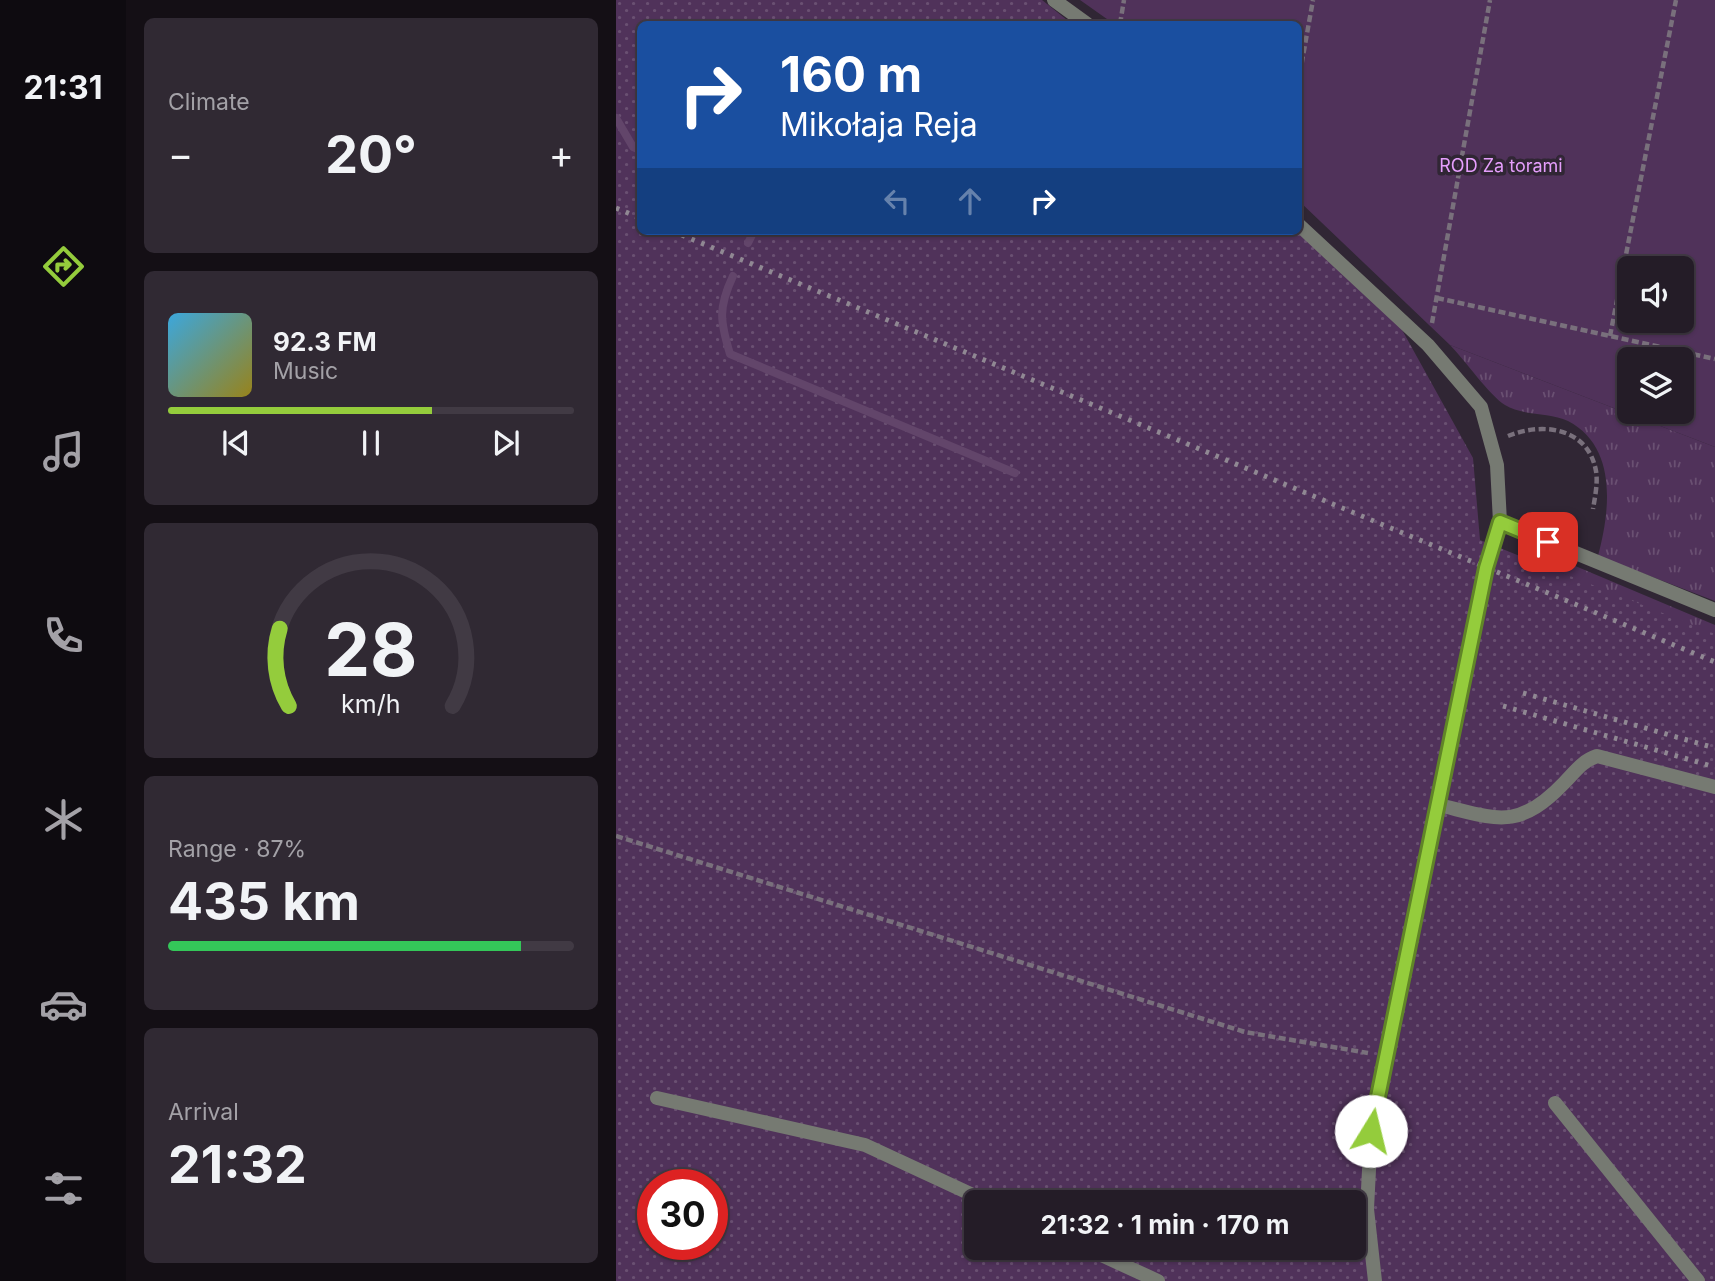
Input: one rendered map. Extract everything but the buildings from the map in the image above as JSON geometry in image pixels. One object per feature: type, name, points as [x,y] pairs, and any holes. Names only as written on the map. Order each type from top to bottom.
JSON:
[{"type":"street","points":[[1054,0],[1083,21]]},
{"type":"street","points":[[1302,228],[1428,345],[1481,407],[1497,465],[1500,522],[1486,568],[1385,1056],[1368,1171],[1367,1209],[1375,1281]]},
{"type":"street","points":[[1500,522],[1715,610]]},
{"type":"street","points":[[1439,805],[1498,818],[1524,816],[1543,803],[1587,759],[1597,756],[1715,787]]},
{"type":"street","points":[[657,1098],[865,1145],[964,1191]]},
{"type":"street","points":[[1555,1103],[1698,1281]]},
{"type":"street","points":[[1112,1260],[1158,1281]]},
{"type":"path","points":[[1120,21],[1124,0]]},
{"type":"path","points":[[1302,62],[1313,0]]},
{"type":"path","points":[[1428,345],[1490,0]]},
{"type":"path","points":[[1610,336],[1676,0]]},
{"type":"path","points":[[1437,298],[1715,359]]},
{"type":"path","points":[[1492,443],[1544,426],[1563,431],[1590,454],[1596,471],[1593,509]]},
{"type":"path","points":[[616,836],[1245,1031],[1385,1056]]},
{"type":"green space","points":[[616,0],[1042,0],[1068,21],[637,21],[637,235],[1302,235],[1396,319],[1473,458],[1480,540],[1715,634],[1715,1281],[616,1281]]},
{"type":"green space","name":"ROD Za torami","points":[[1080,0],[1715,0],[1715,447],[1655,424],[1694,424],[1694,347],[1617,347],[1617,409],[1450,345],[1302,204],[1302,21],[1110,21]]},
{"type":"green space","points":[[1450,345],[1617,409],[1617,424],[1655,424],[1715,447],[1715,601],[1598,556],[1607,500],[1603,463],[1595,447],[1584,432],[1568,421],[1519,411],[1505,405],[1492,394]]},
{"type":"green space","points":[[1535,549],[1715,625],[1715,637],[1521,556]]},
{"type":"waterway","points":[[616,118],[633,147],[637,149]]},
{"type":"waterway","points":[[748,243],[752,235]]},
{"type":"waterway","points":[[733,276],[722,315],[730,354],[1015,473]]},
{"type":"railway","points":[[616,208],[637,217]]},
{"type":"railway","points":[[682,235],[1715,662]]},
{"type":"railway","points":[[1523,693],[1715,748]]},
{"type":"railway","points":[[1503,706],[1715,767]]},
{"type":"route","points":[[1371,1131],[1449,761],[1486,568],[1500,522],[1548,542]]}]
